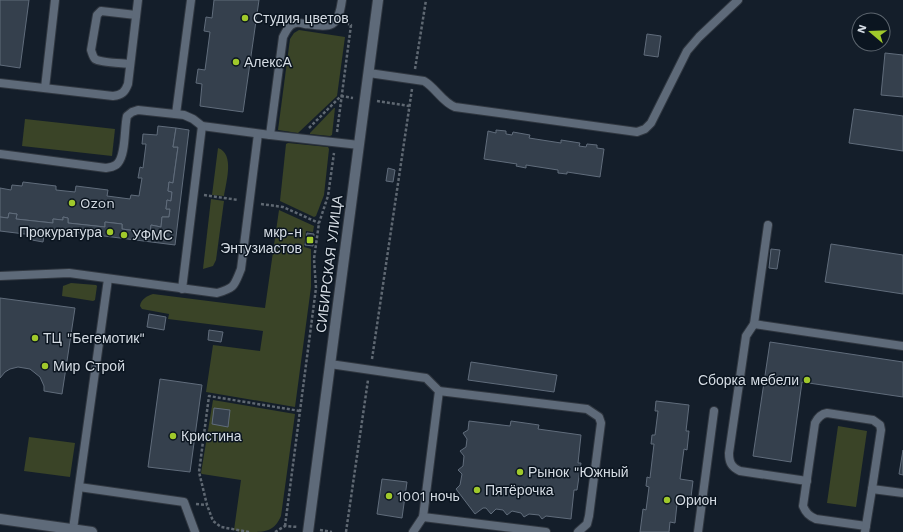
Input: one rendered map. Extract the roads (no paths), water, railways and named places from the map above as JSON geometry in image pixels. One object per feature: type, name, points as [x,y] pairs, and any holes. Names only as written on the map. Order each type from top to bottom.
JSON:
[{"type":"main road","name":"СИБИРСКАЯ УЛИЦА","points":[[308,532],[378,0]]},
{"type":"main road","points":[[0,519],[92,532]]},
{"type":"lane","points":[[45,88],[55,0]]},
{"type":"lane","points":[[0,83],[113,96],[120,95],[125,92],[138,0]]},
{"type":"lane","points":[[176,114],[191,0]]},
{"type":"lane","points":[[270,135],[283,37],[287,29],[293,24],[299,23],[324,26],[330,25],[338,19],[342,0]]},
{"type":"lane","points":[[369,73],[424,82],[430,85],[448,104],[456,107],[637,132],[645,129],[651,123],[687,51],[699,37],[738,0]]},
{"type":"lane","points":[[130,64],[100,61],[92,55],[91,50],[97,15],[101,11],[136,15]]},
{"type":"lane","points":[[0,154],[106,168],[114,167],[118,164],[121,157],[127,116],[138,110],[176,114],[193,118],[202,126],[258,134],[359,145]]},
{"type":"lane","points":[[182,289],[202,126]]},
{"type":"lane","points":[[0,276],[69,273],[217,293],[230,290],[236,282],[241,269],[258,134]]},
{"type":"lane","points":[[768,225],[754,324],[746,336],[729,460],[731,465],[740,471],[807,481]]},
{"type":"lane","points":[[73,529],[108,278]]},
{"type":"lane","points":[[754,324],[903,346]]},
{"type":"lane","points":[[330,364],[426,378],[439,391],[587,410],[599,416],[601,423],[589,516],[587,524],[578,532]]},
{"type":"lane","points":[[413,532],[423,517],[439,391]]},
{"type":"lane","points":[[698,532],[714,411]]},
{"type":"lane","points":[[827,413],[873,420],[880,425],[881,430],[872,489],[866,529],[816,520],[810,517],[805,511],[803,506],[815,423],[822,414],[827,413]]},
{"type":"lane","points":[[79,487],[184,502],[195,532]]},
{"type":"lane","points":[[872,489],[903,493]]},
{"type":"lane","points":[[423,517],[546,532]]},
{"type":"place","name":"Студия цветов","points":[[245,18]]},
{"type":"place","name":"АлексА","points":[[236,62]]},
{"type":"place","name":"Ozon","points":[[72,203]]},
{"type":"place","name":"Прокуратура","points":[[110,232]]},
{"type":"place","name":"УФМС","points":[[124,235]]},
{"type":"place","name":"мкр-н Энтузиастов","points":[[310,240]]},
{"type":"place","name":"ТЦ \"Бегемотик\"","points":[[35,338]]},
{"type":"place","name":"Мир Строй","points":[[45,366]]},
{"type":"place","name":"Сборка мебели","points":[[807,380]]},
{"type":"place","name":"Кристина","points":[[173,436]]},
{"type":"place","name":"Рынок \"Южный","points":[[520,472]]},
{"type":"place","name":"Пятёрочка","points":[[477,490]]},
{"type":"place","name":"1001 ночь","points":[[389,496]]},
{"type":"place","name":"Орион","points":[[667,500]]}]
